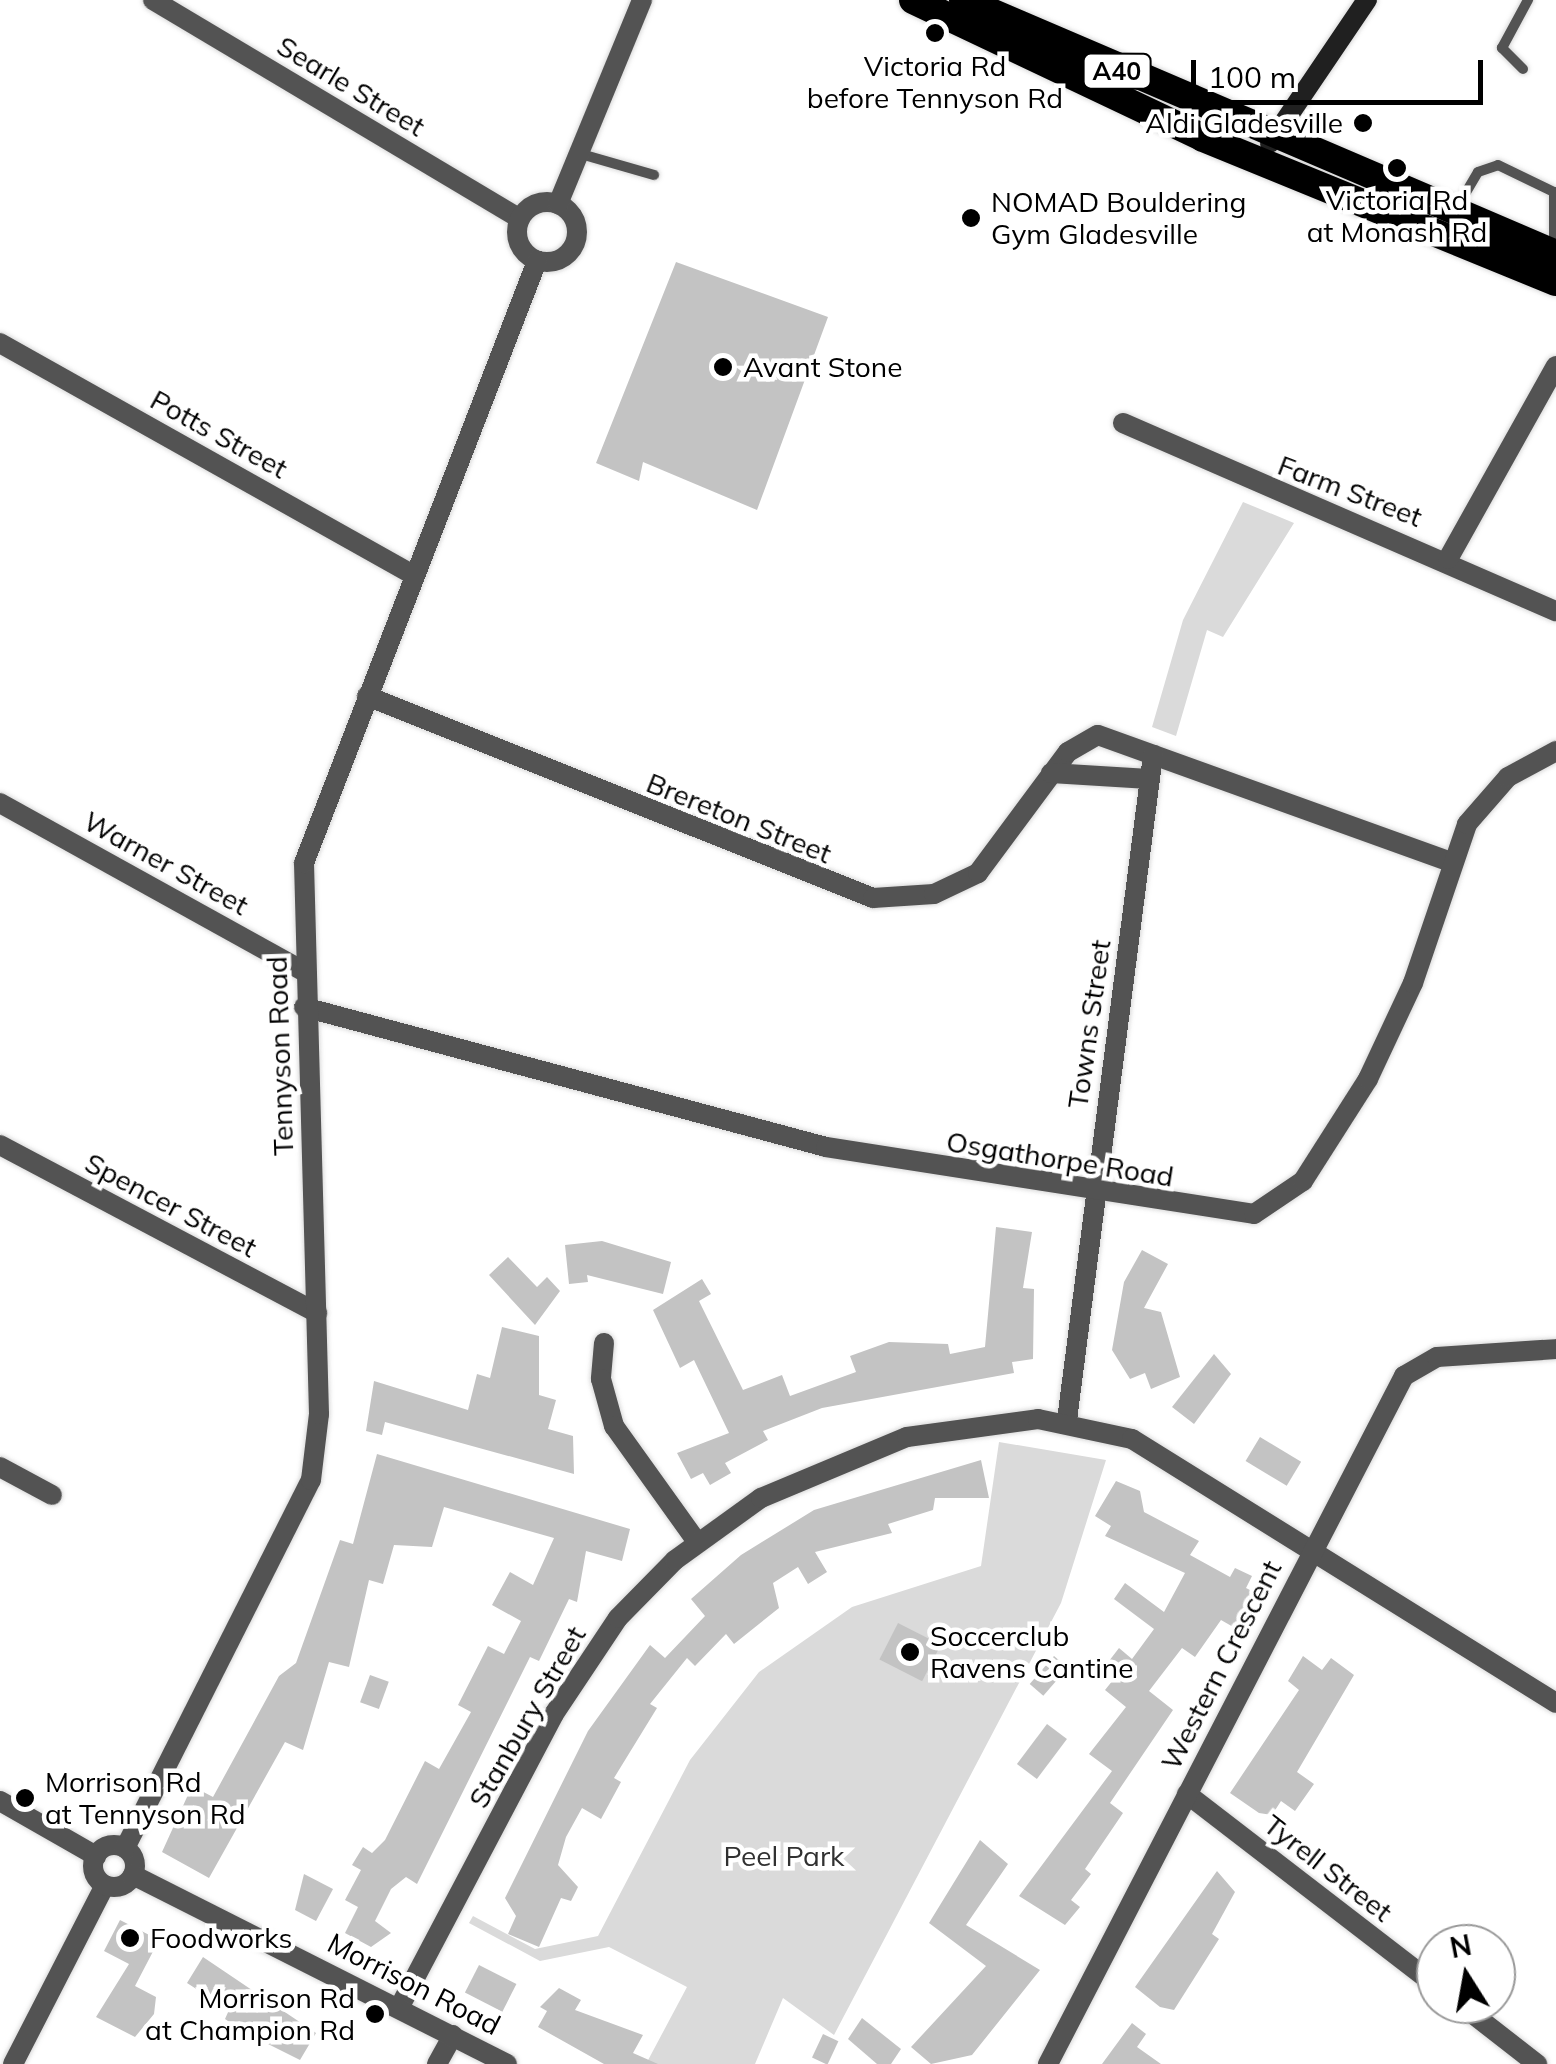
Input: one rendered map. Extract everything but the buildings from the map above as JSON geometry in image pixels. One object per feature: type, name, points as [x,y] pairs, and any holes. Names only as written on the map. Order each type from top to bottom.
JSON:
[{"type":"highway","name":"A40","points":[[913,0],[1268,149],[1454,211],[1555,253]]},
{"type":"highway","name":"A40","points":[[963,0],[1268,149],[1556,282]]},
{"type":"main road","points":[[1268,149],[1360,2]]},
{"type":"street","name":"Searle Street","points":[[153,0],[520,219]]},
{"type":"street","points":[[558,204],[582,154],[642,0]]},
{"type":"street","points":[[542,202],[558,204],[578,236],[566,257],[538,261],[522,250],[520,219],[542,202]]},
{"type":"street","name":"Tennyson Road","points":[[125,1848],[311,1480],[317,1314],[304,1007],[304,863],[411,574],[538,261]]},
{"type":"street","name":"Potts Street","points":[[0,343],[411,574]]},
{"type":"street","points":[[1448,558],[1556,366]]},
{"type":"street","name":"Farm Street","points":[[1123,423],[1448,558],[1556,611]]},
{"type":"street","name":"Brereton Street","points":[[368,696],[873,898],[934,894],[978,873],[1052,774],[1098,735],[1450,862]]},
{"type":"street","name":"Osgathorpe Road","points":[[304,1007],[792,1139],[1225,1216],[1254,1214],[1289,1196],[1349,1112],[1398,1017],[1450,862],[1490,794],[1556,751]]},
{"type":"street","name":"Towns Street","points":[[1067,1420],[1152,755]]},
{"type":"street","points":[[1052,774],[1149,780]]},
{"type":"street","name":"Warner Street","points":[[0,803],[305,972]]},
{"type":"street","name":"Spencer Street","points":[[0,1144],[317,1314]]},
{"type":"street","points":[[604,1343],[601,1379],[614,1426],[696,1542]]},
{"type":"street","points":[[1310,1548],[1416,1364],[1556,1349]]},
{"type":"street","name":"Stanbury Street","points":[[399,2008],[583,1665],[696,1542],[794,1480],[858,1452],[974,1424],[1067,1420],[1132,1439],[1310,1548]]},
{"type":"street","points":[[0,1467],[52,1495]]},
{"type":"street","name":"Western Crescent","points":[[1052,2062],[1310,1548],[1554,1698]]},
{"type":"street","name":"Tyrell Street","points":[[1187,1794],[1416,1971]]},
{"type":"street","points":[[0,1801],[96,1856],[106,1885]]},
{"type":"street","points":[[13,2064],[106,1885],[133,1875],[125,1848],[96,1856]]},
{"type":"street","name":"Morrison Road","points":[[133,1875],[508,2064]]},
{"type":"street","points":[[1486,2024],[1538,2064]]},
{"type":"street","points":[[437,2064],[453,2036]]},
{"type":"lane","points":[[1523,70],[1502,48],[1528,0]]},
{"type":"lane","points":[[582,154],[654,175]]},
{"type":"lane","points":[[1454,211],[1478,172],[1498,165],[1554,192],[1555,253]]},
{"type":"green space","points":[[1243,502],[1294,523],[1223,637],[1207,630],[1176,736],[1152,727],[1183,620]]},
{"type":"green space","name":"Peel Park","points":[[999,1442],[1106,1460],[1061,1603],[834,2035],[783,1998],[755,2064],[646,2064],[687,1987],[609,1947],[540,1961],[469,1923],[473,1916],[535,1949],[598,1936],[690,1760],[759,1672],[852,1607],[981,1566]]},
{"type":"place","name":"Victoria Rd before Tennyson Rd","points":[[935,33]]},
{"type":"place","name":"Aldi Gladesville","points":[[1363,123]]},
{"type":"place","name":"Victoria Rd at Monash Rd","points":[[1397,168]]},
{"type":"place","name":"NOMAD Bouldering Gym Gladesville","points":[[971,218]]},
{"type":"place","name":"Avant Stone","points":[[723,367]]},
{"type":"place","name":"Soccerclub Ravens Cantine","points":[[910,1652]]},
{"type":"place","name":"Morrison Rd at Tennyson Rd","points":[[25,1798]]},
{"type":"place","name":"Foodworks","points":[[130,1938]]},
{"type":"place","name":"Morrison Rd at Champion Rd","points":[[375,2014]]}]
